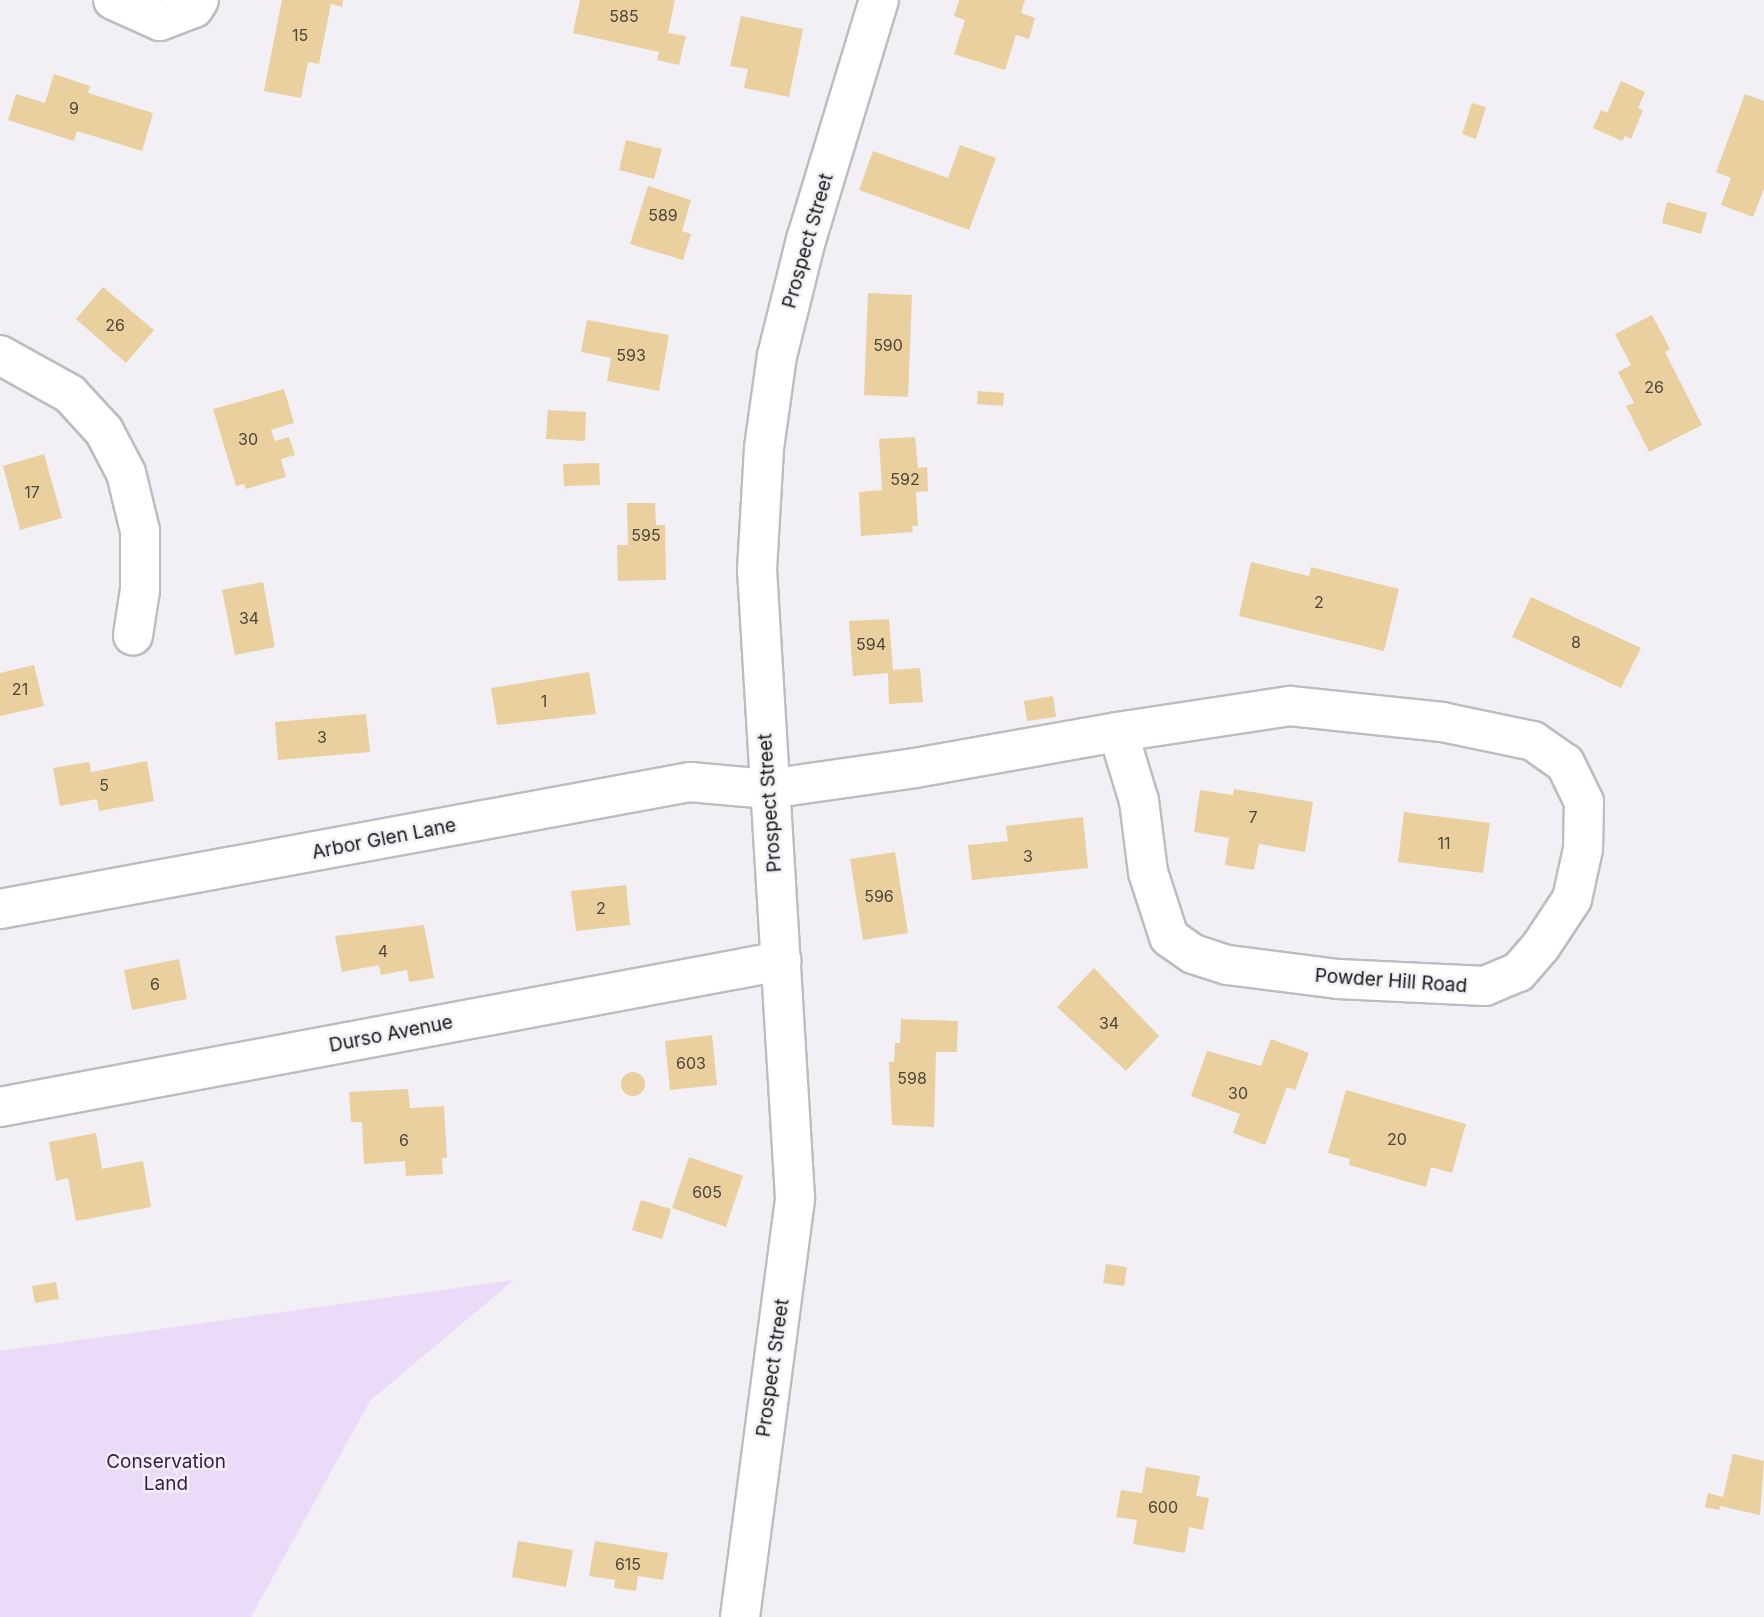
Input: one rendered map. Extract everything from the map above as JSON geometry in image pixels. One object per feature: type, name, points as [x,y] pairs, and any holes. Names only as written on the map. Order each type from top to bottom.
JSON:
[{"type":"street","points":[[113,0],[160,21],[194,8],[199,0]]},
{"type":"street","name":"Prospect Street","points":[[740,1617],[796,1198],[768,789],[757,570],[768,422],[777,356],[806,240],[879,0]]},
{"type":"street","points":[[0,355],[70,394],[104,430],[126,473],[140,531],[140,590],[133,635]]},
{"type":"street","name":"Powder Hill Road","points":[[768,789],[1118,732],[1290,706],[1442,722],[1533,741],[1565,763],[1584,802],[1583,849],[1572,899],[1541,947],[1518,972],[1485,986],[1441,988],[1326,978],[1227,965],[1193,954],[1169,937],[1158,912],[1139,801],[1118,732]]},
{"type":"street","name":"Arbor Glen Lane","points":[[0,909],[690,782],[768,789]]},
{"type":"street","name":"Durso Avenue","points":[[0,1107],[781,961]]},
{"type":"green space","name":"Conservation Land","points":[[514,1280],[370,1401],[251,1617],[0,1617],[0,1351]]},
{"type":"building","points":[[282,0],[343,0],[342,7],[331,4],[319,64],[308,62],[301,98],[264,91]]},
{"type":"building","points":[[580,0],[675,0],[668,33],[686,36],[679,65],[657,60],[659,52],[573,33]]},
{"type":"building","points":[[959,0],[1025,0],[1021,13],[1035,18],[1029,39],[1016,35],[1005,70],[954,54],[965,20],[954,16]]},
{"type":"building","points":[[741,16],[803,29],[789,97],[744,88],[748,69],[730,66]]},
{"type":"building","points":[[54,74],[90,86],[88,93],[153,113],[142,151],[77,131],[74,141],[8,120],[16,94],[45,103]]},
{"type":"building","points":[[1621,81],[1645,92],[1638,108],[1643,110],[1631,139],[1625,136],[1622,141],[1593,128],[1601,110],[1607,113]]},
{"type":"building","points":[[1745,94],[1764,101],[1764,189],[1753,217],[1721,205],[1731,178],[1716,172]]},
{"type":"building","points":[[1472,103],[1486,107],[1476,139],[1462,134]]},
{"type":"building","points":[[626,140],[662,149],[654,179],[619,170]]},
{"type":"building","points":[[960,145],[996,158],[969,230],[859,190],[873,151],[948,178]]},
{"type":"building","points":[[648,186],[691,200],[682,231],[691,234],[683,260],[630,244]]},
{"type":"building","points":[[1667,202],[1707,213],[1701,234],[1662,223]]},
{"type":"building","points":[[103,287],[154,330],[126,363],[76,319]]},
{"type":"building","points":[[868,293],[912,295],[908,397],[864,395]]},
{"type":"building","points":[[1652,315],[1670,349],[1665,352],[1702,425],[1649,452],[1626,406],[1634,403],[1618,372],[1631,365],[1615,334]]},
{"type":"building","points":[[587,320],[669,335],[659,391],[607,381],[611,358],[581,352]]},
{"type":"building","points":[[284,389],[294,423],[271,430],[275,441],[289,437],[295,455],[281,459],[286,477],[246,489],[244,484],[236,486],[213,409]]},
{"type":"building","points":[[978,391],[1004,393],[1003,406],[977,404]]},
{"type":"building","points":[[548,410],[586,412],[585,441],[546,439]]},
{"type":"building","points":[[915,437],[918,468],[927,467],[928,491],[916,492],[918,526],[912,526],[913,532],[861,536],[859,492],[882,490],[879,439]]},
{"type":"building","points":[[44,454],[62,518],[20,530],[3,466]]},
{"type":"building","points":[[599,463],[600,485],[564,486],[563,464]]},
{"type":"building","points":[[627,503],[655,503],[656,525],[665,525],[666,580],[618,581],[617,545],[628,545]]},
{"type":"building","points":[[1251,562],[1309,576],[1311,567],[1399,589],[1384,651],[1239,616]]},
{"type":"building","points":[[263,582],[275,647],[235,655],[222,590]]},
{"type":"building","points":[[1531,597],[1641,648],[1621,688],[1512,637]]},
{"type":"building","points":[[889,619],[893,670],[920,668],[923,702],[889,704],[888,673],[853,676],[849,621]]},
{"type":"building","points":[[34,665],[44,706],[0,716],[0,673]]},
{"type":"building","points":[[589,672],[596,714],[497,725],[491,688]]},
{"type":"building","points":[[1053,696],[1056,717],[1027,721],[1024,701]]},
{"type":"building","points":[[366,714],[370,752],[278,760],[275,722]]},
{"type":"building","points":[[147,761],[154,801],[99,811],[97,799],[60,806],[53,768],[89,762],[91,772]]},
{"type":"building","points":[[1234,789],[1313,802],[1305,852],[1259,844],[1254,870],[1225,865],[1229,838],[1194,832],[1200,790],[1233,795]]},
{"type":"building","points":[[1404,812],[1490,823],[1483,873],[1398,862]]},
{"type":"building","points":[[1083,817],[1088,868],[972,880],[968,845],[1008,841],[1006,826]]},
{"type":"building","points":[[895,852],[908,933],[863,940],[850,859]]},
{"type":"building","points":[[626,885],[630,925],[576,931],[571,891]]},
{"type":"building","points":[[424,925],[434,978],[409,982],[407,970],[381,975],[379,965],[342,972],[335,936]]},
{"type":"building","points":[[179,959],[187,999],[132,1010],[124,970]]},
{"type":"building","points":[[1094,968],[1159,1036],[1126,1071],[1057,1007]]},
{"type":"building","points":[[901,1019],[958,1021],[957,1052],[936,1052],[934,1127],[892,1125],[889,1062],[894,1062],[895,1043],[900,1043]]},
{"type":"building","points":[[712,1035],[717,1085],[670,1090],[665,1041]]},
{"type":"building","points":[[1271,1039],[1309,1053],[1295,1090],[1287,1087],[1265,1145],[1233,1133],[1240,1114],[1191,1096],[1207,1051],[1261,1066]]},
{"type":"building","points":[[633,1072],[642,1075],[645,1084],[642,1093],[633,1096],[624,1093],[621,1084],[624,1075]]},
{"type":"building","points":[[408,1089],[410,1108],[444,1106],[447,1158],[442,1158],[443,1174],[406,1176],[405,1161],[364,1164],[362,1122],[351,1122],[349,1092]]},
{"type":"building","points":[[1346,1090],[1466,1124],[1452,1173],[1431,1167],[1426,1187],[1349,1165],[1350,1159],[1328,1153]]},
{"type":"building","points":[[96,1133],[102,1169],[143,1161],[151,1207],[76,1221],[68,1178],[56,1181],[49,1142]]},
{"type":"building","points":[[689,1157],[743,1176],[726,1227],[672,1208]]},
{"type":"building","points":[[641,1200],[671,1209],[662,1239],[632,1230]]},
{"type":"building","points":[[1106,1264],[1127,1267],[1124,1286],[1103,1283]]},
{"type":"building","points":[[56,1282],[59,1299],[35,1303],[32,1286]]},
{"type":"building","points":[[1733,1454],[1764,1461],[1760,1515],[1720,1506],[1719,1510],[1705,1507],[1708,1493],[1723,1497]]},
{"type":"building","points":[[1146,1467],[1200,1476],[1196,1496],[1209,1498],[1203,1530],[1189,1527],[1185,1553],[1133,1544],[1137,1520],[1116,1517],[1121,1490],[1142,1493]]},
{"type":"building","points":[[518,1541],[573,1550],[566,1587],[512,1577]]},
{"type":"building","points":[[595,1541],[668,1553],[663,1580],[638,1576],[636,1591],[614,1588],[615,1580],[589,1576]]}]
